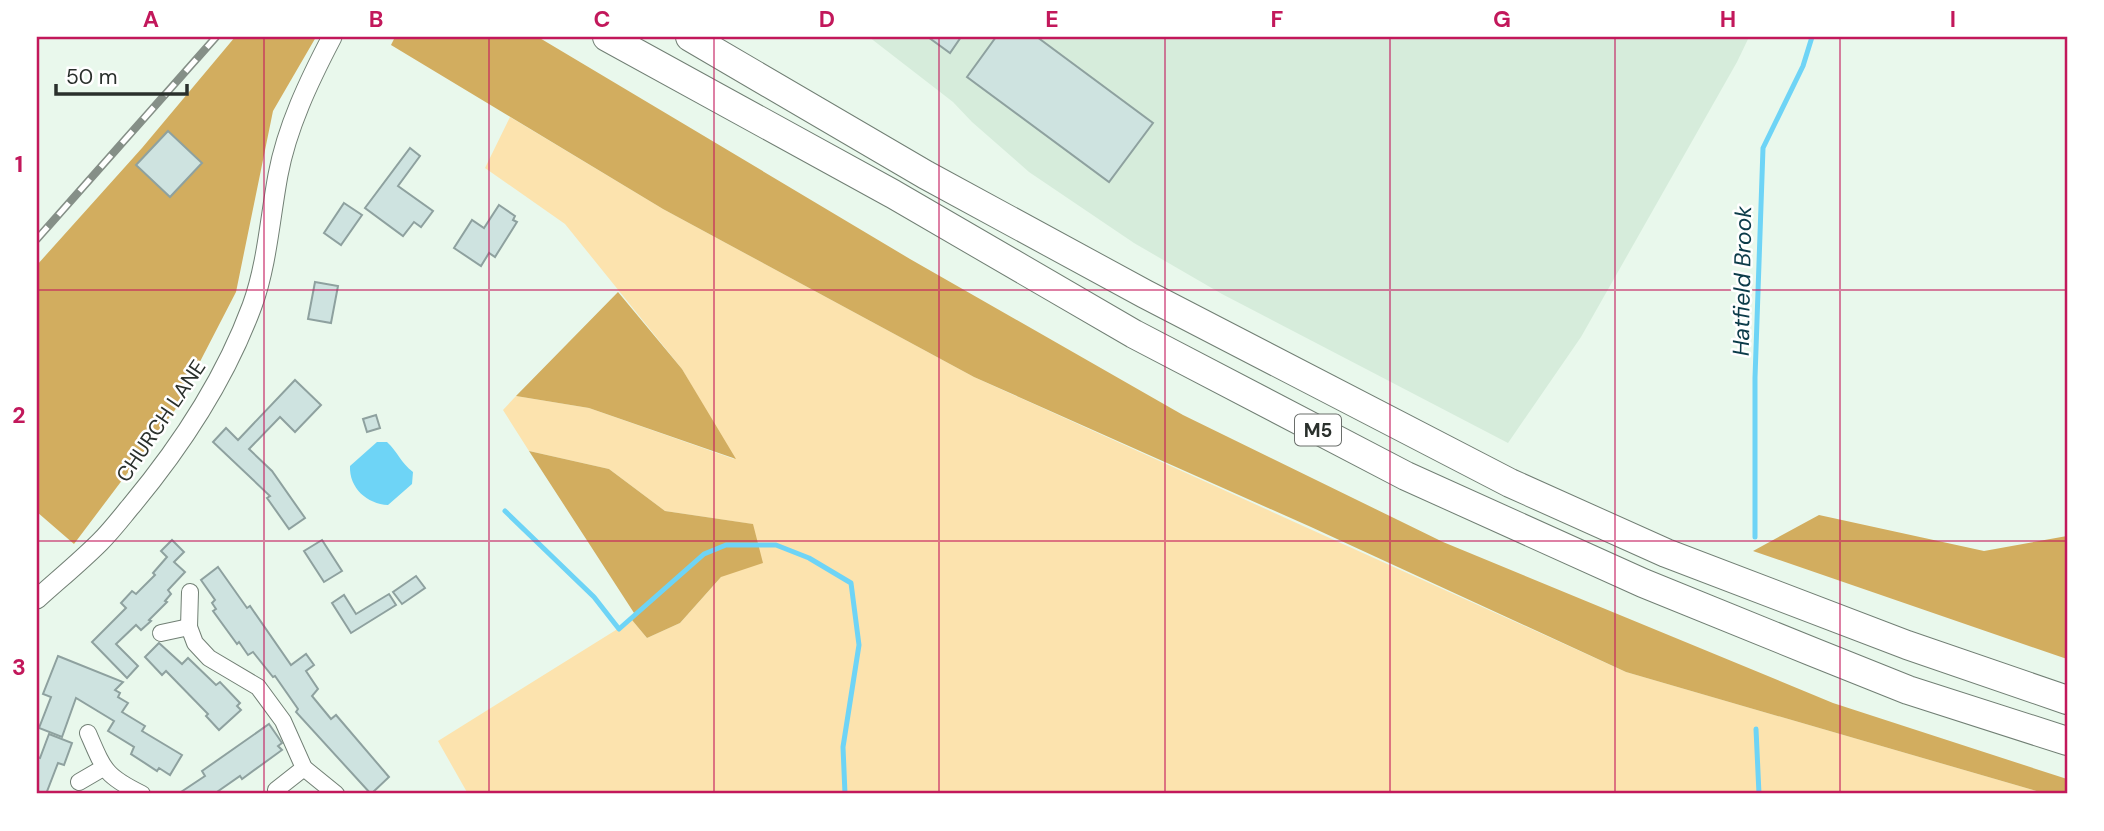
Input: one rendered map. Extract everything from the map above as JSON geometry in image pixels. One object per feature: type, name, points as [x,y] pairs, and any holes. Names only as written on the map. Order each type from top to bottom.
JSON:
[{"type":"highway","name":"M5","points":[[607,37],[893,194],[1134,334],[1406,476],[1643,583],[1825,657],[1908,690],[2067,741]]},
{"type":"highway","name":"M5","points":[[690,37],[926,175],[1145,294],[1510,482],[1666,553],[1907,645],[2067,700]]},
{"type":"street","name":"CHURCH LANE","points":[[37,599],[102,541],[187,431],[222,372],[252,305],[260,277],[278,172],[293,122],[332,37]]},
{"type":"street","points":[[190,592],[189,627],[195,643],[209,658],[258,687],[283,720],[304,768],[336,794]]},
{"type":"street","points":[[161,633],[189,627]]},
{"type":"street","points":[[88,733],[103,768],[117,782],[142,794]]},
{"type":"street","points":[[79,782],[103,768]]},
{"type":"street","points":[[276,790],[304,768]]},
{"type":"shaded area","points":[[235,37],[316,37],[273,111],[236,292],[175,410],[74,544],[37,512],[37,265],[142,148]]},
{"type":"shaded area","points":[[395,37],[538,37],[910,259],[1183,415],[1443,542],[1833,703],[2067,779],[2067,794],[2047,794],[1626,672],[1311,527],[974,377],[663,209],[391,45]]},
{"type":"shaded area","points":[[869,37],[1749,37],[1581,337],[1508,443],[1222,294],[1134,243],[1029,172],[953,102]]},
{"type":"shaded area","points":[[510,117],[663,209],[974,377],[1626,672],[2047,794],[468,794],[438,741],[632,620],[647,638],[680,623],[721,577],[752,524],[665,511],[609,469],[529,451],[503,410],[516,396],[589,408],[734,459],[682,369],[565,224],[485,168]]},
{"type":"shaded area","points":[[618,292],[682,369],[736,459],[589,408],[516,396]]},
{"type":"shaded area","points":[[529,451],[609,469],[665,511],[753,524],[763,563],[721,577],[680,623],[647,638],[632,620],[636,616]]},
{"type":"shaded area","points":[[1819,515],[1984,551],[2067,536],[2067,659],[1753,551]]},
{"type":"water","points":[[377,442],[387,442],[413,472],[412,484],[388,505],[366,498],[356,488],[350,474],[350,466]]},
{"type":"building","points":[[928,37],[961,37],[950,53]]},
{"type":"building","points":[[996,37],[1037,37],[1153,123],[1109,182],[967,77]]},
{"type":"building","points":[[168,131],[202,163],[170,197],[136,165]]},
{"type":"building","points":[[410,148],[420,156],[398,186],[433,211],[421,227],[414,222],[403,236],[365,208]]},
{"type":"building","points":[[344,203],[362,215],[341,245],[324,233]]},
{"type":"building","points":[[499,205],[515,216],[513,220],[517,222],[495,257],[489,253],[481,266],[454,248],[472,220],[484,228]]},
{"type":"building","points":[[315,282],[338,286],[331,323],[308,319]]},
{"type":"building","points":[[295,380],[321,405],[295,432],[280,417],[249,449],[272,471],[305,518],[289,529],[267,498],[270,496],[213,442],[226,428],[238,440]]},
{"type":"building","points":[[376,415],[380,428],[367,432],[363,419]]},
{"type":"building","points":[[172,540],[184,552],[174,562],[185,572],[168,590],[171,594],[165,601],[167,602],[149,620],[151,621],[141,630],[136,625],[116,644],[138,666],[127,678],[92,642],[126,608],[121,603],[132,591],[136,594],[155,575],[153,573],[167,557],[161,551]]},
{"type":"building","points":[[322,540],[342,571],[324,582],[304,551]]},
{"type":"building","points":[[218,567],[247,608],[250,606],[291,665],[306,654],[314,665],[306,671],[318,689],[312,696],[331,719],[336,715],[389,777],[371,794],[296,712],[298,709],[275,676],[273,677],[253,652],[248,655],[239,642],[237,644],[213,611],[216,609],[212,603],[215,600],[201,580]]},
{"type":"building","points":[[416,576],[425,588],[402,604],[393,592]]},
{"type":"building","points":[[389,594],[396,605],[351,633],[332,603],[344,595],[356,614]]},
{"type":"building","points":[[159,643],[182,664],[188,658],[216,685],[220,682],[240,703],[237,706],[241,710],[219,730],[206,716],[208,714],[166,671],[162,675],[145,657]]},
{"type":"building","points":[[58,656],[123,682],[115,690],[120,693],[118,697],[128,703],[122,712],[145,726],[142,731],[182,755],[170,775],[159,768],[157,771],[131,754],[134,747],[108,731],[114,721],[76,698],[62,737],[39,728],[51,697],[43,694]]},
{"type":"building","points":[[269,724],[282,743],[278,746],[282,750],[242,779],[240,776],[214,794],[178,794],[205,776],[202,771]]},
{"type":"building","points":[[49,734],[72,743],[64,765],[58,763],[46,794],[37,794],[37,757],[40,758]]},
{"type":"waterway","name":"Hatfield Brook","points":[[1755,537],[1755,378],[1763,148],[1803,66],[1812,37]]},
{"type":"waterway","points":[[505,511],[594,597],[619,629],[704,554],[726,545],[776,545],[809,558],[851,583],[859,645],[843,747],[845,794]]},
{"type":"waterway","name":"Hatfield Brook","points":[[1756,729],[1759,794]]},
{"type":"railway","points":[[37,239],[216,37]]}]
